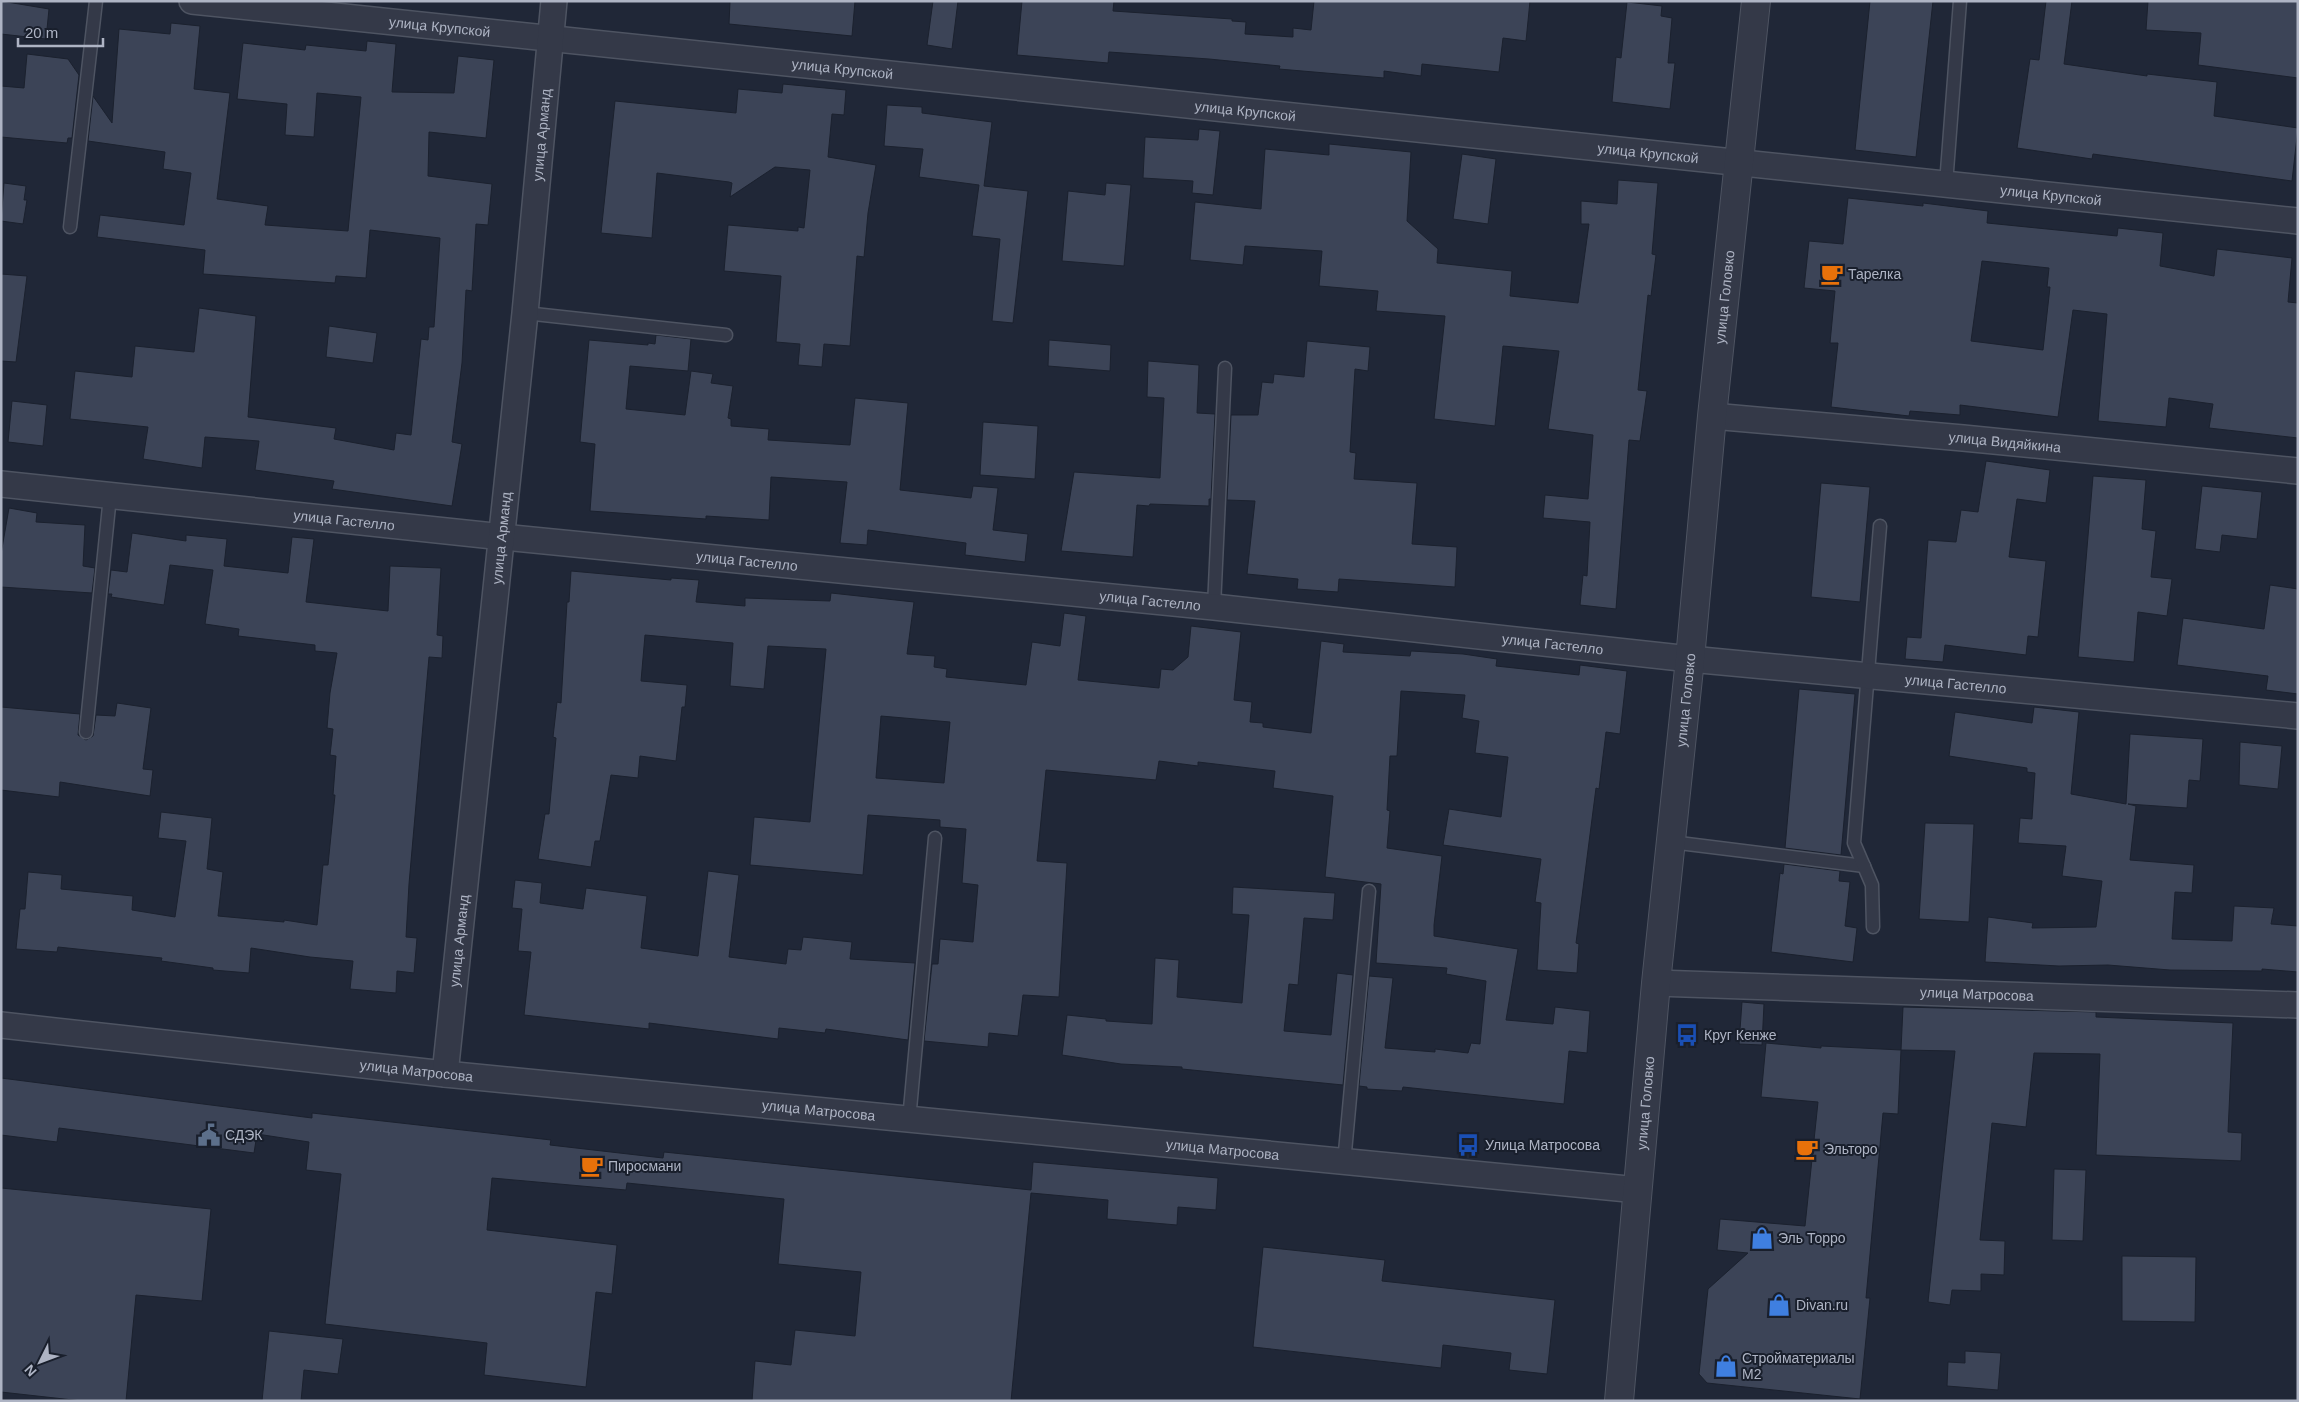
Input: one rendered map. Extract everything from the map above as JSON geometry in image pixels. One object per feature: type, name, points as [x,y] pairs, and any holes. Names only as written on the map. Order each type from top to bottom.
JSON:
[{"type":"street","name":"улица Крупской","points":[[192,1],[2298,221]]},
{"type":"street","name":"улица Арманд","points":[[446,1074],[526,313],[554,1]]},
{"type":"street","name":"улица Головко","points":[[1624,1399],[1638,1190],[1656,984],[1690,659],[1712,416],[1756,1]]},
{"type":"street","name":"улица Видяйкина","points":[[1712,416],[2298,471]]},
{"type":"street","name":"улица Гастелло","points":[[1,484],[503,537],[1214,607],[1690,659],[2298,716]]},
{"type":"street","name":"улица Матросова","points":[[1656,984],[2298,1005]]},
{"type":"street","name":"улица Матросова","points":[[1,1025],[446,1074],[1344,1163],[1638,1190]]},
{"type":"lane","points":[[70,227],[96,1]]},
{"type":"lane","points":[[1946,184],[1960,1]]},
{"type":"lane","points":[[526,313],[726,335]]},
{"type":"lane","points":[[1214,607],[1225,368]]},
{"type":"lane","points":[[86,732],[110,496]]},
{"type":"lane","points":[[1873,927],[1872,885],[1854,843],[1880,526]]},
{"type":"lane","points":[[909,1120],[936,838]]},
{"type":"lane","points":[[1671,842],[1864,866]]},
{"type":"lane","points":[[1344,1163],[1369,891]]},
{"type":"building","points":[[1,1],[49,9],[46,39],[1,34]]},
{"type":"building","points":[[730,1],[855,1],[852,36],[729,24]]},
{"type":"building","points":[[933,1],[958,1],[952,49],[927,45]]},
{"type":"building","points":[[1022,1],[1114,1],[1113,11],[1232,19],[1232,21],[1246,22],[1245,34],[1293,37],[1293,28],[1311,30],[1314,1],[1530,1],[1526,41],[1503,38],[1499,72],[1422,64],[1421,76],[1384,71],[1384,78],[1279,69],[1280,66],[1209,59],[1109,52],[1108,63],[1017,55]]},
{"type":"building","points":[[1870,1],[1933,1],[1916,157],[1855,150]]},
{"type":"building","points":[[2046,1],[2072,1],[2064,64],[2147,76],[2147,74],[2217,82],[2214,116],[2298,128],[2292,181],[2093,154],[2092,159],[2017,148],[2030,59],[2039,60]]},
{"type":"building","points":[[2148,1],[2298,1],[2298,78],[2198,65],[2201,33],[2146,30]]},
{"type":"building","points":[[1627,2],[1662,6],[1661,16],[1672,18],[1668,63],[1675,63],[1670,109],[1612,102],[1616,57],[1621,58]]},
{"type":"building","points":[[171,23],[200,26],[194,89],[230,93],[217,199],[268,206],[265,225],[348,231],[361,97],[317,93],[314,137],[285,135],[287,104],[237,99],[243,43],[305,50],[306,45],[366,51],[367,41],[396,44],[392,92],[454,93],[458,56],[494,60],[486,138],[429,132],[428,176],[492,184],[488,225],[476,224],[472,291],[466,290],[462,363],[452,442],[462,444],[452,506],[332,489],[334,481],[255,470],[259,441],[205,437],[202,468],[143,459],[148,427],[70,419],[75,371],[132,377],[135,346],[194,352],[199,308],[256,316],[248,417],[336,428],[334,439],[394,450],[396,433],[411,435],[421,339],[428,340],[429,327],[434,327],[440,238],[370,230],[366,278],[336,276],[335,283],[203,274],[205,250],[97,237],[100,215],[184,225],[191,173],[163,169],[165,152],[88,141],[93,96],[112,123],[119,29],[170,34]]},
{"type":"building","points":[[27,54],[68,59],[79,75],[72,138],[68,138],[67,143],[1,137],[1,86],[24,88]]},
{"type":"building","points":[[783,84],[846,90],[844,115],[832,114],[828,157],[876,165],[868,213],[864,257],[857,256],[850,346],[824,344],[822,367],[798,365],[800,344],[776,342],[781,276],[724,271],[728,225],[798,231],[798,227],[804,228],[810,170],[775,167],[730,197],[732,183],[729,182],[657,173],[652,238],[601,233],[615,101],[736,113],[738,89],[782,93]]},
{"type":"building","points":[[887,105],[922,107],[922,113],[992,122],[984,186],[1028,191],[1013,323],[992,321],[1000,239],[972,236],[979,185],[919,177],[923,149],[884,146]]},
{"type":"building","points":[[1199,129],[1220,131],[1213,195],[1192,193],[1193,181],[1143,178],[1145,137],[1198,140]]},
{"type":"building","points":[[1329,144],[1411,152],[1407,221],[1438,249],[1437,263],[1512,271],[1510,296],[1578,303],[1589,224],[1581,224],[1581,201],[1617,204],[1618,180],[1658,183],[1652,254],[1656,255],[1651,296],[1648,295],[1638,390],[1647,391],[1640,441],[1629,440],[1616,609],[1580,605],[1583,575],[1587,576],[1590,522],[1543,518],[1545,495],[1588,499],[1593,435],[1548,429],[1559,351],[1503,346],[1495,426],[1434,419],[1445,316],[1376,311],[1378,291],[1319,286],[1322,251],[1245,246],[1243,265],[1190,260],[1195,202],[1261,209],[1265,149],[1329,155]]},
{"type":"building","points":[[1462,154],[1496,159],[1488,224],[1453,219]]},
{"type":"building","points":[[4,183],[26,186],[24,200],[27,200],[23,224],[1,221]]},
{"type":"building","points":[[1106,183],[1131,185],[1124,266],[1062,261],[1068,191],[1105,195]]},
{"type":"building","points":[[1848,198],[1923,206],[1923,203],[1988,211],[1987,223],[2117,236],[2118,228],[2163,233],[2160,266],[2214,276],[2217,249],[2292,258],[2288,302],[2298,303],[2298,438],[2209,428],[2213,404],[2169,398],[2166,427],[2098,421],[2107,314],[2073,310],[2058,417],[1960,405],[1960,415],[1910,411],[1909,416],[1831,407],[1838,343],[1830,343],[1835,291],[1804,288],[1809,241],[1843,244]],"holes":[[[1982,261],[2049,268],[2047,287],[2050,287],[2043,350],[1971,341]]]},
{"type":"building","points":[[1,274],[27,276],[16,362],[1,361]]},
{"type":"building","points":[[329,326],[377,333],[373,363],[326,357]]},
{"type":"building","points":[[656,335],[691,339],[688,371],[630,366],[626,409],[685,415],[691,371],[713,374],[711,383],[733,386],[728,418],[731,419],[731,426],[769,429],[768,440],[850,445],[855,398],[908,403],[900,490],[971,498],[973,486],[998,488],[993,530],[1028,534],[1025,562],[965,555],[966,543],[868,530],[867,545],[840,543],[847,482],[771,477],[769,520],[706,516],[706,519],[590,511],[595,444],[580,442],[589,340],[648,345],[648,343],[655,344]]},
{"type":"building","points":[[1049,340],[1111,345],[1110,371],[1048,366]]},
{"type":"building","points":[[1307,341],[1370,347],[1368,371],[1355,369],[1350,452],[1356,453],[1354,479],[1417,483],[1412,544],[1457,547],[1455,587],[1339,579],[1338,592],[1297,589],[1298,579],[1247,574],[1255,501],[1227,500],[1231,415],[1258,415],[1262,382],[1273,383],[1274,374],[1304,377]]},
{"type":"building","points":[[1148,361],[1199,365],[1197,413],[1215,414],[1211,499],[1209,499],[1209,506],[1137,505],[1133,557],[1061,551],[1074,472],[1160,478],[1164,398],[1147,397]]},
{"type":"building","points":[[12,401],[47,405],[43,446],[8,442]]},
{"type":"building","points":[[983,422],[1038,426],[1035,479],[980,475]]},
{"type":"building","points":[[1986,461],[2050,470],[2046,503],[2017,499],[2009,557],[2046,561],[2038,637],[2028,636],[2026,655],[1945,645],[1943,662],[1905,659],[1907,637],[1921,638],[1928,540],[1956,542],[1961,510],[1978,512]]},
{"type":"building","points":[[2093,476],[2146,480],[2142,529],[2156,531],[2151,577],[2172,579],[2167,616],[2138,612],[2134,662],[2078,657]]},
{"type":"building","points":[[1821,483],[1870,487],[1860,602],[1811,597]]},
{"type":"building","points":[[2202,486],[2262,492],[2257,539],[2222,535],[2220,552],[2195,549]]},
{"type":"building","points":[[9,508],[37,513],[36,522],[85,525],[83,566],[95,568],[92,593],[1,587],[1,554]]},
{"type":"building","points":[[132,533],[186,541],[186,535],[227,539],[224,566],[288,573],[292,537],[314,539],[306,602],[388,611],[390,566],[441,568],[437,635],[443,636],[442,658],[429,657],[409,884],[406,937],[417,938],[414,973],[397,971],[396,993],[350,989],[353,961],[251,948],[249,973],[213,970],[213,968],[161,961],[162,958],[58,947],[57,952],[16,949],[20,909],[25,909],[28,872],[62,875],[61,889],[133,896],[132,910],[175,917],[186,841],[158,838],[161,812],[212,818],[207,869],[223,872],[218,916],[284,922],[284,920],[317,925],[323,865],[328,865],[335,795],[333,795],[336,756],[330,755],[333,729],[327,728],[330,693],[337,653],[315,651],[315,645],[238,636],[239,629],[205,624],[213,570],[170,565],[164,605],[111,597],[112,594],[108,594],[111,570],[127,572]]},
{"type":"building","points":[[571,571],[671,580],[671,578],[699,580],[696,602],[745,606],[745,598],[830,601],[831,593],[914,602],[907,654],[935,656],[934,667],[947,669],[946,677],[1026,685],[1032,642],[1060,646],[1064,613],[1086,616],[1078,680],[1159,688],[1161,669],[1173,670],[1188,657],[1191,626],[1241,632],[1234,700],[1252,702],[1250,722],[1263,723],[1263,727],[1311,733],[1321,641],[1344,644],[1343,652],[1410,656],[1411,651],[1463,654],[1497,659],[1496,666],[1579,675],[1580,665],[1627,671],[1620,734],[1606,732],[1599,789],[1596,788],[1576,943],[1579,944],[1577,973],[1537,970],[1541,903],[1535,902],[1541,859],[1443,845],[1449,809],[1501,817],[1508,757],[1475,753],[1479,721],[1462,718],[1465,695],[1401,691],[1397,756],[1390,756],[1387,810],[1390,811],[1387,848],[1442,856],[1434,936],[1518,949],[1506,1020],[1553,1024],[1555,1007],[1590,1011],[1587,1053],[1569,1051],[1564,1104],[1403,1087],[1402,1091],[1367,1089],[1367,1087],[1359,1086],[1369,976],[1393,978],[1385,1048],[1435,1052],[1435,1049],[1468,1053],[1471,1043],[1480,1044],[1486,981],[1446,974],[1447,968],[1376,963],[1381,884],[1325,877],[1333,796],[1273,788],[1275,771],[1198,762],[1198,766],[1159,761],[1156,780],[1046,770],[1037,861],[1067,863],[1059,997],[1023,995],[1018,1036],[989,1033],[988,1047],[924,1041],[932,964],[938,964],[940,939],[973,942],[978,885],[962,883],[966,829],[940,827],[940,820],[868,815],[863,875],[750,865],[754,817],[810,822],[826,649],[768,646],[764,689],[730,686],[733,643],[645,635],[641,681],[687,685],[685,707],[682,707],[676,761],[640,756],[638,778],[611,775],[600,841],[595,841],[591,867],[538,859],[545,814],[549,814],[556,738],[553,737],[557,702],[561,703],[567,602],[569,602]],"holes":[[[881,716],[950,722],[944,783],[876,778]]]},
{"type":"building","points":[[2270,585],[2298,589],[2298,694],[2266,690],[2268,676],[2177,665],[2183,618],[2264,629]]},
{"type":"building","points":[[1799,689],[1855,694],[1841,855],[1785,848]]},
{"type":"building","points":[[117,703],[151,708],[143,769],[153,770],[150,796],[60,782],[59,797],[1,790],[1,707],[80,714],[78,735],[86,740],[93,736],[96,715],[115,716]]},
{"type":"building","points":[[2034,707],[2079,712],[2071,794],[2126,804],[2130,734],[2203,739],[2200,781],[2189,780],[2187,808],[2128,804],[2136,806],[2130,860],[2194,865],[2192,893],[2175,892],[2172,939],[2232,941],[2234,906],[2274,908],[2271,924],[2298,926],[2298,972],[2262,969],[2262,971],[2170,970],[2108,965],[2059,966],[1985,962],[1988,917],[2033,923],[2032,928],[2096,927],[2102,881],[2062,876],[2066,846],[2018,843],[2020,818],[2032,819],[2035,773],[2027,772],[2027,768],[1949,756],[1955,712],[2032,723]]},
{"type":"building","points":[[2240,742],[2282,746],[2278,789],[2239,785]]},
{"type":"building","points":[[1925,823],[1974,824],[1969,922],[1919,919]]},
{"type":"building","points":[[1784,864],[1840,871],[1839,881],[1850,882],[1845,926],[1857,928],[1853,962],[1771,952],[1780,873],[1783,874]]},
{"type":"building","points":[[708,871],[739,875],[729,957],[786,964],[788,949],[801,950],[803,937],[852,942],[850,959],[915,963],[908,1040],[826,1029],[825,1033],[779,1028],[778,1039],[649,1023],[649,1029],[524,1015],[531,952],[518,951],[522,909],[512,908],[515,880],[542,883],[540,903],[583,909],[586,888],[647,896],[641,948],[698,956]]},
{"type":"building","points":[[1233,887],[1335,893],[1333,920],[1304,918],[1298,985],[1289,984],[1284,1031],[1331,1035],[1337,973],[1353,975],[1343,1085],[1182,1069],[1182,1067],[1121,1064],[1062,1055],[1067,1015],[1106,1019],[1106,1021],[1152,1024],[1155,958],[1179,960],[1177,997],[1242,1003],[1249,915],[1232,914]]},
{"type":"building","points":[[1742,1002],[1764,1004],[1762,1045],[1739,1044]]},
{"type":"building","points":[[1903,1007],[2096,1012],[2096,1017],[2233,1023],[2228,1132],[2242,1133],[2241,1161],[2096,1155],[2100,1054],[2034,1053],[2026,1127],[1992,1123],[1980,1240],[2005,1241],[2004,1275],[1981,1274],[1981,1291],[1952,1290],[1950,1305],[1928,1302],[1955,1051],[1901,1050]]},
{"type":"building","points":[[1766,1043],[1821,1048],[1821,1046],[1901,1050],[1898,1114],[1883,1113],[1866,1298],[1870,1298],[1860,1399],[1707,1383],[1699,1374],[1708,1289],[1748,1253],[1717,1250],[1720,1219],[1805,1226],[1818,1102],[1761,1097]]},
{"type":"building","points":[[1,1078],[312,1118],[312,1113],[551,1140],[550,1145],[663,1158],[664,1152],[1031,1190],[1033,1162],[1218,1178],[1216,1210],[1178,1207],[1177,1225],[1107,1219],[1108,1200],[1031,1193],[1011,1401],[752,1401],[755,1361],[791,1365],[795,1330],[855,1336],[861,1272],[778,1264],[784,1199],[627,1183],[626,1190],[492,1178],[487,1230],[617,1245],[612,1294],[596,1292],[586,1387],[484,1375],[487,1343],[325,1324],[341,1174],[306,1170],[309,1142],[257,1134],[254,1153],[59,1128],[57,1142],[1,1135]]},
{"type":"building","points":[[2054,1169],[2086,1170],[2083,1241],[2052,1240]]},
{"type":"building","points":[[1,1188],[211,1209],[202,1301],[136,1295],[126,1401],[82,1401],[1,1392]]},
{"type":"building","points":[[1263,1247],[1385,1260],[1382,1281],[1555,1300],[1547,1374],[1509,1370],[1511,1353],[1443,1345],[1441,1368],[1253,1347]]},
{"type":"building","points":[[2122,1256],[2196,1257],[2195,1322],[2122,1321]]},
{"type":"building","points":[[269,1331],[343,1339],[338,1374],[304,1370],[301,1401],[262,1401]]},
{"type":"building","points":[[1965,1351],[2001,1353],[1998,1390],[1947,1386],[1948,1362],[1965,1363]]},
{"type":"place","name":"Тарелка","points":[[1832,274]]},
{"type":"place","name":"Круг Кенже","points":[[1687,1035]]},
{"type":"place","name":"СДЭК","points":[[209,1135]]},
{"type":"place","name":"Улица Матросова","points":[[1468,1145]]},
{"type":"place","name":"Эльторо","points":[[1807,1149]]},
{"type":"place","name":"Пиросмани","points":[[592,1166]]},
{"type":"place","name":"Эль Торро","points":[[1762,1238]]},
{"type":"place","name":"Divan.ru","points":[[1779,1305]]},
{"type":"place","name":"Стройматериалы М2","points":[[1726,1366]]}]
